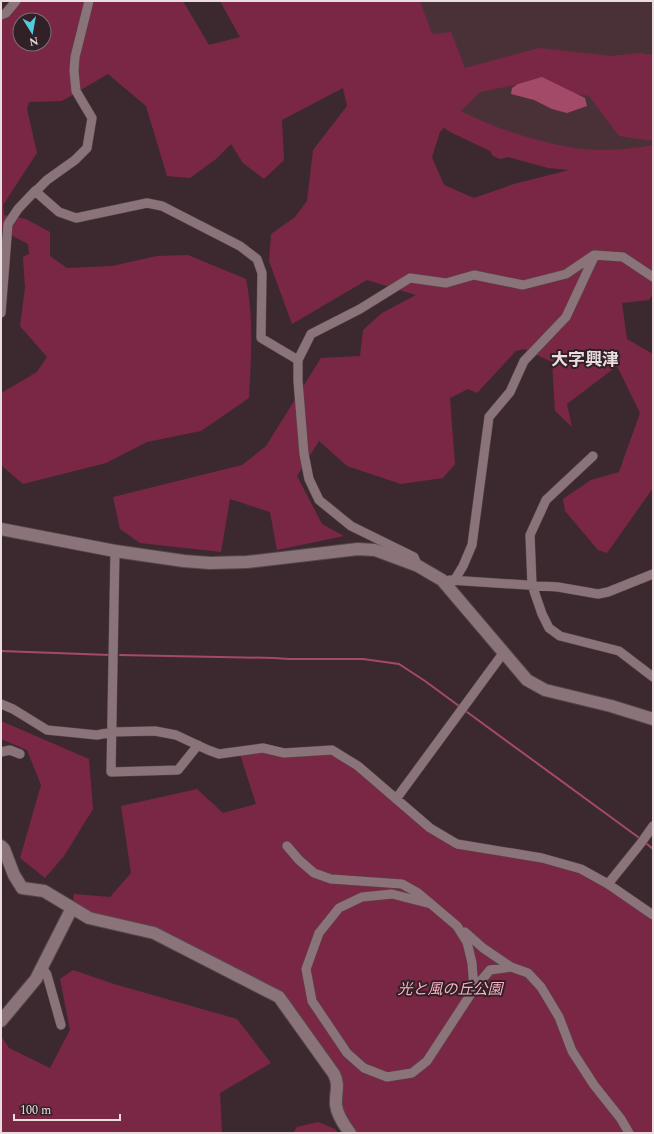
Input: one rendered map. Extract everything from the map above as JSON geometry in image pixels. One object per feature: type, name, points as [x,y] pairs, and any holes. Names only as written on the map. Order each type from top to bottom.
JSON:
[{"type":"street","points":[[1,15],[6,13],[16,1]]},
{"type":"street","points":[[1,313],[3,239],[8,224],[18,209],[35,191],[47,180],[75,160],[87,148],[92,118],[76,91],[74,71],[75,57],[88,1]]},
{"type":"street","points":[[35,191],[59,212],[76,218],[147,203],[162,206],[240,246],[257,259],[262,273],[261,338],[298,360]]},
{"type":"street","points":[[448,580],[463,566],[472,545],[489,417],[510,392],[524,361],[566,317],[594,255]]},
{"type":"street","points":[[418,566],[414,557],[351,526],[319,500],[309,479],[304,454],[298,381],[298,360],[311,334],[360,309],[410,278],[446,283],[474,275],[524,285],[566,274],[594,255],[623,257],[653,277]]},
{"type":"street","points":[[594,456],[546,500],[530,535],[532,585],[542,614],[549,628],[560,636],[619,651],[653,677]]},
{"type":"street","points":[[1,529],[116,551],[184,561],[210,563],[253,562],[358,549],[375,550],[418,566],[448,580],[558,586],[598,594],[608,592],[653,574]]},
{"type":"street","points":[[116,551],[111,772],[178,770],[198,745]]},
{"type":"street","points":[[448,580],[527,680],[545,690],[611,706],[653,719]]},
{"type":"street","points":[[396,799],[504,652]]},
{"type":"street","points":[[1,704],[13,708],[47,730],[97,735],[112,732],[155,731],[176,735],[220,754],[263,748],[284,753],[332,750],[358,766],[430,828],[457,844],[542,858],[581,869],[608,884],[653,915]]},
{"type":"street","points":[[1,752],[10,750],[20,754]]},
{"type":"street","points":[[608,884],[653,826]]},
{"type":"street","points":[[1,846],[4,849],[14,875],[22,888],[44,891],[89,918],[154,933],[279,997],[334,1074],[337,1081],[336,1106],[338,1113],[350,1133]]},
{"type":"street","points":[[287,846],[299,860],[314,873],[331,879],[402,884],[431,904],[483,948],[511,967],[528,973],[541,988],[559,1017],[572,1050],[594,1085],[630,1133]]},
{"type":"street","points":[[431,904],[392,894],[362,896],[339,908],[319,933],[306,969],[312,1001],[347,1053],[364,1068],[387,1077],[412,1073],[427,1060],[474,989],[490,970],[511,967]]},
{"type":"street","points":[[1,1021],[36,979],[72,908]]},
{"type":"street","points":[[457,926],[467,942],[472,963],[474,989]]},
{"type":"street","points":[[42,967],[47,975],[61,1025]]},
{"type":"shaded area","points":[[337,1],[653,1],[653,155],[616,161],[455,123]]},
{"type":"shaded area","points":[[542,77],[585,98],[587,106],[567,113],[552,109],[534,100],[511,94],[512,88],[518,84]]},
{"type":"green space","points":[[17,1],[183,1],[209,45],[240,37],[220,1],[420,1],[432,34],[451,32],[465,68],[539,48],[611,56],[640,53],[653,55],[653,141],[619,136],[589,96],[515,85],[480,92],[461,111],[486,123],[513,133],[540,141],[578,149],[610,150],[653,145],[653,294],[649,300],[622,303],[627,339],[653,354],[653,488],[607,553],[598,550],[565,511],[563,499],[591,480],[619,472],[640,413],[617,366],[567,404],[572,427],[555,411],[552,362],[524,349],[516,351],[477,393],[468,389],[450,398],[455,464],[443,478],[401,484],[347,466],[319,441],[297,476],[322,524],[344,536],[277,550],[270,512],[230,499],[221,552],[140,543],[120,529],[113,497],[242,465],[266,446],[321,358],[360,356],[363,330],[382,313],[416,295],[367,280],[292,324],[269,261],[271,234],[295,217],[307,201],[313,150],[347,106],[343,88],[282,120],[284,160],[264,179],[243,163],[231,144],[216,159],[190,178],[167,176],[146,106],[108,74],[62,101],[29,102],[27,109],[37,153],[3,205],[4,215],[26,219],[50,232],[50,256],[67,268],[112,266],[157,256],[188,255],[246,279],[249,294],[251,324],[249,398],[201,431],[147,442],[106,463],[23,484],[1,465],[1,393],[37,372],[47,357],[20,326],[25,288],[23,257],[29,254],[28,244],[1,230],[1,17]],"holes":[[[444,128],[490,151],[493,156],[500,159],[508,157],[548,168],[569,170],[514,184],[474,198],[444,185],[432,157],[440,132]]]},
{"type":"green space","points":[[1,721],[89,759],[93,809],[64,856],[45,878],[20,858],[41,785],[27,750],[1,739]]},
{"type":"green space","name":"光と風の丘公園","points":[[332,750],[457,844],[581,869],[653,915],[653,1133],[350,1133],[344,1124],[338,1088],[279,997],[154,933],[72,908],[74,894],[110,897],[131,873],[121,806],[197,789],[223,813],[256,804],[239,751]]},
{"type":"green space","points":[[73,970],[114,984],[237,1019],[271,1063],[220,1093],[222,1133],[1,1133],[1,1036],[9,1048],[50,1068],[70,1030],[60,979]]},
{"type":"green space","points":[[318,1122],[335,1129],[338,1133],[293,1133],[297,1127]]},
{"type":"waterway","points":[[1,651],[110,655]]},
{"type":"waterway","points":[[120,655],[289,659],[363,659],[399,664],[459,706]]},
{"type":"waterway","points":[[467,712],[638,837]]},
{"type":"waterway","points":[[647,844],[653,849]]},
{"type":"district","name":"大字興津","points":[[585,359]]}]
